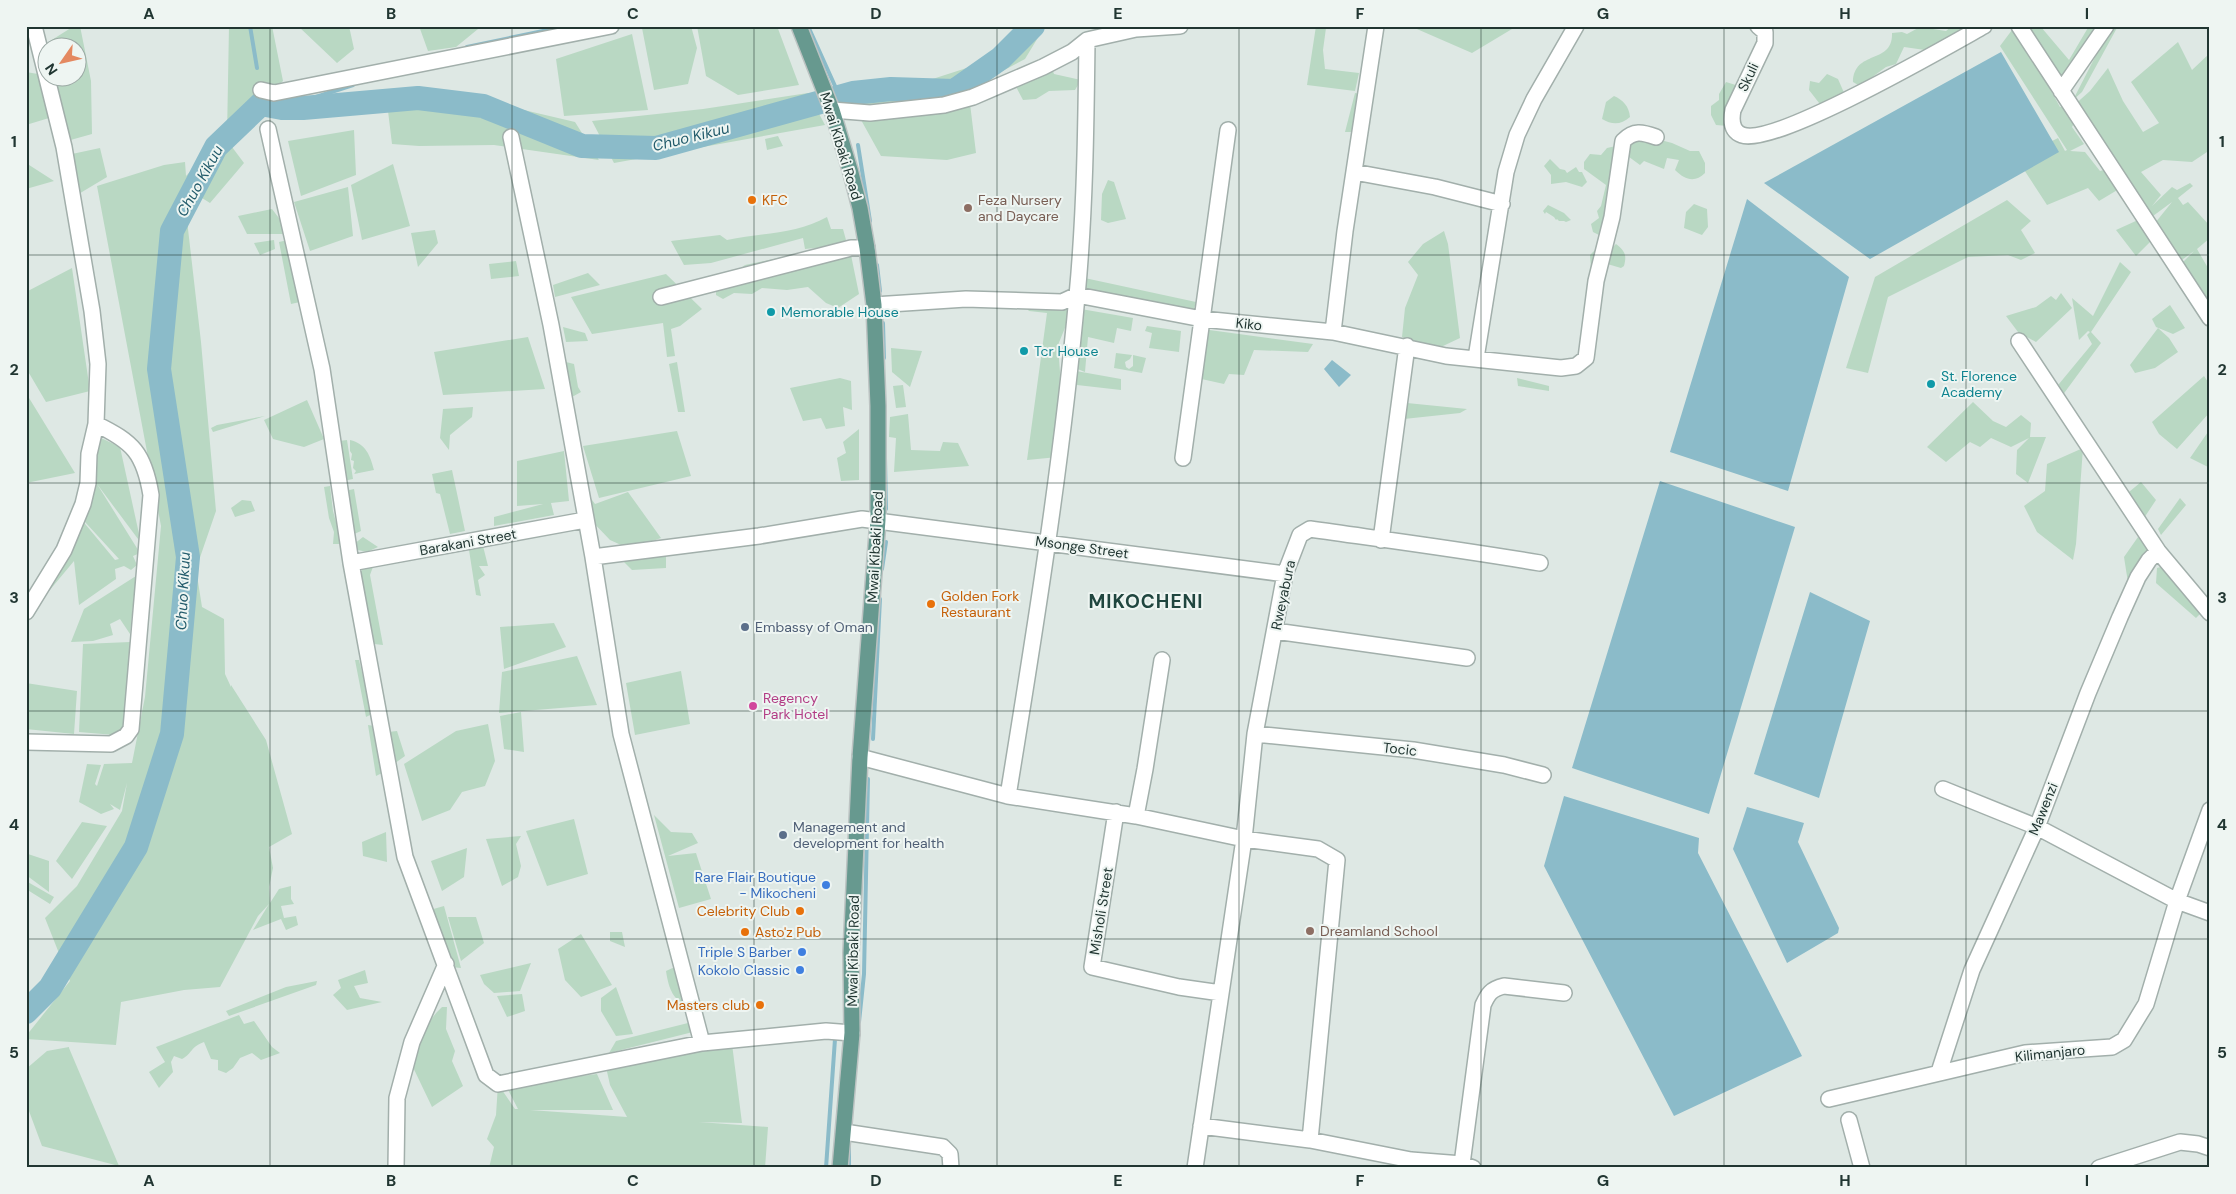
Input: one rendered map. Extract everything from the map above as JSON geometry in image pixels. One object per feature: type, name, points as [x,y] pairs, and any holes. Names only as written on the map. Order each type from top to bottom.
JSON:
[{"type":"main road","name":"Mwai Kibaki Road","points":[[799,26],[831,107],[851,173],[867,248],[874,305],[878,520],[860,757],[851,953],[852,1034],[840,1168]]},
{"type":"street","points":[[26,612],[64,550],[83,504],[88,483],[90,454],[96,424],[98,364],[92,311],[64,147],[34,26]]},
{"type":"street","points":[[261,90],[274,93],[612,26]]},
{"type":"street","points":[[831,107],[870,113],[944,104],[973,97],[1043,67],[1072,52],[1087,40],[1136,29],[1180,26]]},
{"type":"street","points":[[1333,332],[1376,26]]},
{"type":"street","points":[[1476,358],[1506,172],[1517,135],[1534,100],[1576,26]]},
{"type":"street","name":"Skuli","points":[[1763,28],[1764,43],[1733,110],[1731,122],[1735,130],[1743,136],[1756,137],[1781,129],[1909,68],[1984,26]]},
{"type":"street","points":[[2020,26],[2210,318]]},
{"type":"street","points":[[2061,91],[2106,26]]},
{"type":"street","points":[[1008,796],[1048,542],[1078,295],[1086,132],[1087,40]]},
{"type":"street","points":[[268,128],[322,369],[351,563],[405,857],[486,1075],[498,1084],[702,1043],[826,1032],[852,1034]]},
{"type":"street","points":[[1183,458],[1228,130]]},
{"type":"street","name":"Kiko","points":[[874,305],[966,299],[1062,302],[1078,295],[1202,319],[1333,332],[1407,346],[1446,356],[1476,358],[1546,368],[1576,366],[1586,358],[1596,281],[1612,217],[1623,141],[1629,135],[1639,132],[1656,137]]},
{"type":"street","points":[[511,137],[551,325],[593,557],[621,734],[702,1043]]},
{"type":"street","points":[[1354,172],[1435,187],[1502,204]]},
{"type":"street","points":[[661,296],[851,248],[867,248]]},
{"type":"street","points":[[2019,341],[2158,551],[2210,613]]},
{"type":"street","points":[[1381,540],[1407,346]]},
{"type":"street","points":[[26,742],[111,744],[126,736],[130,729],[151,495],[146,474],[137,452],[121,436],[96,424]]},
{"type":"street","name":"Msonge Street","points":[[593,557],[759,536],[862,519],[1285,574]]},
{"type":"street","name":"Barakani Street","points":[[351,563],[585,520]]},
{"type":"street","name":"Rweyabura","points":[[1195,1168],[1244,839],[1255,734],[1285,574],[1300,535],[1310,529],[1381,540],[1460,549],[1540,563]]},
{"type":"street","name":"Mawenzi","points":[[1939,1072],[1972,970],[2037,827],[2088,693],[2130,594],[2149,560],[2158,551]]},
{"type":"street","points":[[1275,631],[1467,658]]},
{"type":"street","points":[[1136,816],[1146,769],[1162,660]]},
{"type":"street","name":"Tocic","points":[[1255,734],[1413,750],[1504,765],[1542,775]]},
{"type":"street","points":[[860,757],[1008,796],[1116,812],[1244,839],[1318,849],[1338,860],[1310,1140]]},
{"type":"street","points":[[1943,788],[2037,827],[2177,901],[2210,913]]},
{"type":"street","name":"Kilimanjaro","points":[[1829,1099],[2024,1053],[2112,1048],[2124,1040],[2146,1004],[2177,901],[2210,810]]},
{"type":"street","name":"Misholi Street","points":[[1116,812],[1092,967],[1172,986],[1221,993]]},
{"type":"street","points":[[396,1168],[397,1098],[412,1042],[446,964]]},
{"type":"street","points":[[1201,1126],[1310,1140],[1411,1164],[1467,1166],[1482,1014],[1489,993],[1495,988],[1504,986],[1564,993]]},
{"type":"street","points":[[1849,1120],[1862,1168]]},
{"type":"street","points":[[844,1132],[943,1148],[950,1154],[951,1168]]},
{"type":"street","points":[[2099,1168],[2180,1142],[2198,1144],[2210,1148]]},
{"type":"green space","points":[[74,26],[80,26],[82,38],[55,38]]},
{"type":"green space","points":[[229,26],[272,26],[283,81],[227,136]]},
{"type":"green space","points":[[298,26],[349,26],[354,49],[337,63]]},
{"type":"green space","points":[[419,26],[477,26],[478,29],[456,47],[428,51]]},
{"type":"green space","points":[[653,26],[691,26],[697,48],[688,84],[654,90],[642,28]]},
{"type":"green space","points":[[697,26],[777,26],[799,85],[738,95],[706,76]]},
{"type":"green space","points":[[1024,26],[1045,26],[1025,59],[968,87],[976,153],[947,160],[881,156],[845,91],[911,86],[982,63]]},
{"type":"green space","points":[[1316,26],[1335,26],[1326,28],[1323,50],[1325,69],[1359,73],[1355,91],[1307,85]]},
{"type":"green space","points":[[1410,26],[1517,26],[1472,53]]},
{"type":"green space","points":[[1952,26],[1969,26],[1932,51],[1904,47],[1896,64],[1886,67],[1860,86],[1853,82],[1855,72],[1860,65],[1886,50],[1891,43],[1892,33],[1902,32],[1907,34],[1920,27],[1946,31]]},
{"type":"green space","points":[[2015,26],[2060,107],[2064,106],[2068,117],[2071,115],[2075,121],[2072,127],[2084,144],[2070,151],[2085,152],[2100,171],[2111,168],[2072,107],[2090,91],[2108,68],[2123,101],[2143,132],[2159,123],[2131,82],[2178,42],[2192,70],[2210,53],[2210,150],[2192,162],[2163,160],[2141,172],[2161,195],[2152,206],[2172,187],[2177,190],[2190,183],[2193,186],[2178,198],[2183,205],[2188,202],[2210,226],[2210,238],[2197,249],[2208,268],[2210,267],[2210,309],[2177,268],[2194,251],[2175,265],[2151,228],[2172,202],[2153,216],[2119,189],[2099,201],[2088,188],[2047,205],[2017,159],[2058,138],[2065,151],[2067,150],[2000,46]]},
{"type":"green space","points":[[2024,26],[2041,27],[2069,60],[2089,26],[2099,26],[2062,84]]},
{"type":"green space","points":[[2111,26],[2118,26],[2082,92],[2073,100]]},
{"type":"green space","points":[[632,34],[648,110],[564,116],[556,59]]},
{"type":"green space","points":[[88,66],[91,81],[92,134],[67,141],[51,88],[88,88]]},
{"type":"green space","points":[[1051,66],[1054,74],[1081,80],[1075,90],[1049,91],[1036,99],[1023,100],[1014,83]]},
{"type":"green space","points":[[26,72],[38,74],[38,88],[42,88],[49,118],[26,125]]},
{"type":"green space","points":[[1827,74],[1838,79],[1845,95],[1823,108],[1809,90],[1810,81],[1819,83]]},
{"type":"green space","points":[[1726,82],[1739,86],[1728,126],[1716,125],[1711,115],[1711,106],[1719,100],[1719,94]]},
{"type":"green space","points":[[808,93],[825,125],[614,163],[592,121],[703,109]]},
{"type":"green space","points":[[1355,93],[1366,95],[1356,132],[1345,132]]},
{"type":"green space","points":[[1614,96],[1625,104],[1630,117],[1620,123],[1613,123],[1602,119],[1606,102]]},
{"type":"green space","points":[[490,102],[575,122],[599,160],[494,145],[419,146],[392,144],[388,111],[433,105],[491,119]]},
{"type":"green space","points":[[354,130],[356,175],[301,196],[288,141]]},
{"type":"green space","points":[[1634,133],[1672,143],[1690,151],[1699,151],[1705,163],[1705,173],[1698,178],[1686,178],[1675,170],[1679,160],[1667,158],[1664,169],[1644,161],[1640,165],[1625,154]]},
{"type":"green space","points":[[778,136],[783,146],[767,150],[765,139]]},
{"type":"green space","points":[[229,143],[244,163],[210,203],[186,188],[188,229],[201,342],[216,511],[196,569],[202,607],[224,619],[225,674],[231,687],[231,685],[266,740],[292,834],[269,847],[273,868],[269,887],[270,903],[279,889],[291,886],[291,899],[294,904],[281,906],[284,918],[296,916],[298,925],[286,930],[281,919],[253,930],[269,904],[258,916],[220,987],[184,990],[121,1002],[116,1045],[26,1039],[26,1036],[70,981],[45,918],[77,886],[122,811],[127,783],[120,810],[110,804],[114,809],[101,814],[79,802],[87,764],[101,765],[95,784],[97,786],[104,764],[132,763],[145,697],[161,526],[97,186],[164,165],[185,162],[186,176],[203,158]]},
{"type":"green space","points":[[1616,146],[1612,196],[1599,242],[1599,235],[1593,232],[1591,224],[1599,218],[1597,211],[1601,206],[1606,185],[1584,169],[1584,162],[1590,154],[1601,155],[1607,148]]},
{"type":"green space","points":[[100,148],[107,177],[77,195],[72,154]]},
{"type":"green space","points":[[1550,159],[1567,173],[1576,167],[1579,172],[1582,172],[1587,182],[1582,187],[1566,182],[1551,184],[1551,175],[1544,166]]},
{"type":"green space","points":[[26,163],[54,181],[26,189]]},
{"type":"green space","points":[[393,164],[410,226],[362,240],[351,185]]},
{"type":"green space","points":[[1108,180],[1114,182],[1126,219],[1108,223],[1101,220],[1102,194]]},
{"type":"green space","points":[[348,187],[353,236],[310,251],[294,202]]},
{"type":"green space","points":[[2007,200],[2031,221],[2021,230],[2035,253],[2021,260],[2008,255],[1968,257],[1888,297],[1868,373],[1846,368],[1875,277]]},
{"type":"green space","points":[[1694,204],[1707,209],[1708,227],[1702,235],[1684,228],[1686,212]]},
{"type":"green space","points":[[1548,205],[1564,213],[1571,220],[1566,222],[1559,221],[1546,212],[1545,214],[1543,211]]},
{"type":"green space","points":[[272,209],[291,234],[247,234],[238,216]]},
{"type":"green space","points":[[827,217],[831,229],[843,229],[846,240],[836,246],[805,249],[803,238],[711,263],[684,265],[671,241],[720,235],[727,240],[779,232],[804,227]]},
{"type":"green space","points":[[2138,220],[2151,241],[2136,256],[2116,230]]},
{"type":"green space","points":[[435,230],[438,243],[418,267],[411,233]]},
{"type":"green space","points":[[1444,231],[1448,244],[1460,338],[1443,346],[1437,354],[1402,337],[1405,308],[1418,275],[1408,262],[1423,244]]},
{"type":"green space","points":[[274,240],[275,249],[260,255],[254,243]]},
{"type":"green space","points":[[288,240],[300,302],[291,304],[279,242]]},
{"type":"green space","points":[[1601,244],[1611,249],[1616,244],[1625,254],[1625,262],[1621,268],[1604,263],[1594,279],[1589,275],[1591,269],[1590,255]]},
{"type":"green space","points":[[851,255],[859,294],[838,308],[826,303],[808,287],[787,290],[762,288],[752,294],[734,293],[723,299],[716,295],[716,287],[745,265],[783,257]]},
{"type":"green space","points":[[516,261],[519,276],[491,279],[489,264]]},
{"type":"green space","points":[[2120,262],[2131,272],[2091,332],[2101,343],[2062,396],[2054,390],[2092,344],[2087,335],[2090,332],[2088,331],[2079,340],[2072,298],[2093,316]]},
{"type":"green space","points":[[72,268],[90,391],[46,402],[26,368],[26,292]]},
{"type":"green space","points":[[588,273],[600,285],[555,297],[553,285]]},
{"type":"green space","points":[[666,274],[702,309],[680,326],[671,329],[675,356],[667,357],[663,323],[592,334],[571,297]]},
{"type":"green space","points":[[1080,277],[1196,302],[1193,313],[1081,297]]},
{"type":"green space","points":[[2061,293],[2072,308],[2036,342],[2018,332],[2006,316],[2036,307],[2051,296],[2056,300]]},
{"type":"green space","points":[[1018,299],[1073,308],[1058,345],[1060,372],[1058,457],[1027,460],[1047,313],[1029,311]]},
{"type":"green space","points":[[2170,305],[2185,328],[2173,334],[2156,327],[2152,319]]},
{"type":"green space","points":[[1081,309],[1133,318],[1131,331],[1117,328],[1114,343],[1088,337],[1085,372],[1075,368]]},
{"type":"green space","points":[[1147,326],[1181,331],[1179,352],[1149,348],[1152,333],[1145,331]]},
{"type":"green space","points":[[563,327],[585,333],[588,341],[566,342]]},
{"type":"green space","points":[[2158,328],[2169,338],[2178,352],[2155,368],[2135,373],[2130,365]]},
{"type":"green space","points":[[1202,329],[1313,344],[1308,352],[1254,350],[1244,375],[1229,374],[1224,384],[1197,378]]},
{"type":"green space","points":[[528,337],[545,389],[443,395],[434,352]]},
{"type":"green space","points":[[891,348],[922,351],[910,387],[892,372]]},
{"type":"green space","points":[[1116,353],[1132,355],[1125,362],[1126,367],[1129,369],[1133,366],[1133,355],[1146,358],[1142,373],[1114,368]]},
{"type":"green space","points":[[566,362],[574,364],[578,387],[581,392],[572,397]]},
{"type":"green space","points":[[677,362],[685,412],[678,412],[669,364]]},
{"type":"green space","points":[[1076,371],[1121,379],[1121,390],[1077,385]]},
{"type":"green space","points":[[2204,376],[2210,385],[2210,412],[2177,449],[2159,434],[2152,422]]},
{"type":"green space","points":[[840,378],[851,381],[852,410],[843,407],[845,426],[826,429],[821,418],[803,421],[790,388]]},
{"type":"green space","points":[[1517,378],[1549,386],[1549,391],[1518,386]]},
{"type":"green space","points":[[903,385],[906,407],[896,408],[893,386]]},
{"type":"green space","points":[[26,393],[75,473],[26,483]]},
{"type":"green space","points":[[307,400],[324,439],[304,447],[273,439],[264,420]]},
{"type":"green space","points":[[1973,402],[1993,421],[2006,427],[2021,415],[2031,423],[2030,437],[2046,437],[2028,483],[2016,474],[2017,450],[2029,438],[2011,447],[1991,438],[1980,447],[1970,442],[1946,462],[1927,447]]},
{"type":"green space","points":[[1407,403],[1467,409],[1460,413],[1404,419]]},
{"type":"green space","points":[[473,407],[472,417],[450,435],[449,450],[440,438],[443,409]]},
{"type":"green space","points":[[908,414],[911,450],[940,451],[943,442],[958,443],[969,466],[894,472],[896,438],[889,437],[890,417]]},
{"type":"green space","points":[[265,416],[213,432],[211,428],[217,425]]},
{"type":"green space","points":[[859,429],[859,480],[841,481],[837,458],[846,453],[843,442]]},
{"type":"green space","points":[[2210,429],[2210,468],[2190,458]]},
{"type":"green space","points":[[677,431],[691,476],[599,498],[583,446]]},
{"type":"green space","points":[[99,437],[120,447],[141,543],[97,484],[140,553],[133,556],[137,565],[131,570],[124,566],[115,569],[116,579],[79,605],[74,561],[49,591],[43,591],[81,519],[115,560],[119,559],[85,522]]},
{"type":"green space","points":[[347,440],[353,479],[343,481],[339,441]]},
{"type":"green space","points":[[350,440],[364,447],[374,470],[354,474],[356,471],[353,468],[354,461],[351,460]]},
{"type":"green space","points":[[2083,448],[2076,544],[2073,560],[2037,532],[2024,506],[2045,491],[2047,464]]},
{"type":"green space","points":[[564,451],[569,501],[551,503],[554,515],[494,526],[494,517],[543,504],[517,506],[517,461]]},
{"type":"green space","points":[[452,470],[465,531],[450,534],[440,494],[436,493],[432,474]]},
{"type":"green space","points":[[2141,482],[2156,500],[2144,518],[2129,492]]},
{"type":"green space","points":[[330,486],[333,511],[342,544],[333,544],[334,532],[329,518],[324,487]]},
{"type":"green space","points":[[582,486],[595,504],[628,492],[661,538],[630,549],[610,540],[589,518]]},
{"type":"green space","points":[[354,489],[361,531],[352,535],[345,491]]},
{"type":"green space","points":[[2180,498],[2186,505],[2161,535],[2158,529]]},
{"type":"green space","points":[[242,500],[251,501],[255,511],[235,517],[231,508]]},
{"type":"green space","points":[[363,537],[378,547],[367,552],[358,550],[354,544]]},
{"type":"green space","points":[[2138,537],[2148,550],[2129,589],[2124,557]]},
{"type":"green space","points":[[483,546],[488,566],[479,566],[485,575],[478,580],[481,596],[476,595],[469,550]]},
{"type":"green space","points":[[666,551],[666,568],[632,570],[621,559]]},
{"type":"green space","points":[[366,562],[374,564],[370,575],[383,645],[374,644],[374,641],[370,639],[361,610],[358,590],[361,571]]},
{"type":"green space","points":[[2168,565],[2204,610],[2196,618],[2156,583],[2157,568]]},
{"type":"green space","points":[[136,576],[130,634],[120,619],[110,624],[113,635],[93,641],[71,642],[84,609]]},
{"type":"green space","points":[[554,623],[566,647],[504,669],[500,627]]},
{"type":"green space","points":[[130,642],[126,736],[79,732],[83,644]]},
{"type":"green space","points":[[577,656],[597,705],[499,713],[502,672]]},
{"type":"green space","points":[[355,660],[359,660],[372,714],[366,717]]},
{"type":"green space","points":[[681,671],[690,724],[635,735],[626,683]]},
{"type":"green space","points":[[26,683],[77,691],[74,734],[26,729]]},
{"type":"green space","points":[[521,712],[524,752],[504,749],[500,716]]},
{"type":"green space","points":[[488,724],[495,761],[485,786],[462,792],[450,810],[422,821],[404,764],[456,731]]},
{"type":"green space","points":[[368,725],[374,726],[382,773],[376,776]]},
{"type":"green space","points":[[397,731],[405,756],[391,766],[388,732]]},
{"type":"green space","points":[[654,815],[671,832],[692,833],[698,843],[668,856],[696,853],[711,899],[679,908]]},
{"type":"green space","points":[[574,819],[588,874],[547,886],[526,831]]},
{"type":"green space","points":[[82,822],[107,826],[72,879],[56,861]]},
{"type":"green space","points":[[386,832],[387,862],[363,856],[362,842]]},
{"type":"green space","points":[[521,836],[516,844],[521,866],[518,877],[502,886],[486,839]]},
{"type":"green space","points":[[467,848],[464,877],[442,891],[431,861]]},
{"type":"green space","points":[[26,851],[28,854],[49,861],[49,892],[26,875]]},
{"type":"green space","points":[[26,881],[54,897],[50,904],[26,889]]},
{"type":"green space","points":[[444,906],[461,968],[451,967],[430,910]]},
{"type":"green space","points":[[448,917],[476,917],[484,943],[461,961]]},
{"type":"green space","points":[[610,932],[622,932],[625,947],[610,941]]},
{"type":"green space","points":[[581,934],[612,985],[581,997],[565,980],[558,949]]},
{"type":"green space","points":[[531,963],[520,991],[494,993],[484,984],[480,975]]},
{"type":"green space","points":[[679,965],[690,1008],[676,998],[669,984],[666,971]]},
{"type":"green space","points":[[365,970],[368,983],[354,986],[360,998],[382,1002],[347,1010],[333,995],[341,988],[338,980]]},
{"type":"green space","points":[[317,981],[316,985],[229,1016],[226,1011],[286,987]]},
{"type":"green space","points":[[616,987],[633,1034],[616,1036],[601,1011],[601,998]]},
{"type":"green space","points":[[522,994],[525,1011],[507,1017],[497,996]]},
{"type":"green space","points":[[442,1007],[447,1007],[446,1029],[455,1051],[452,1061],[463,1086],[432,1107],[410,1061],[427,1025]]},
{"type":"green space","points":[[239,1015],[244,1024],[254,1021],[272,1047],[280,1053],[261,1060],[252,1053],[240,1058],[233,1068],[226,1073],[218,1070],[218,1060],[211,1059],[204,1042],[196,1046],[182,1059],[174,1056],[171,1062],[173,1072],[159,1088],[149,1072],[165,1062],[156,1047]]},
{"type":"green space","points":[[688,1023],[694,1027],[693,1032],[609,1053],[616,1041]]},
{"type":"green space","points":[[732,1044],[742,1123],[699,1122],[768,1127],[765,1168],[489,1168],[494,1147],[487,1139],[496,1115],[498,1084],[515,1109],[518,1109],[506,1086],[597,1074],[613,1110],[530,1110],[627,1117],[610,1085],[606,1067]]},
{"type":"green space","points":[[69,1047],[119,1166],[42,1146],[26,1103],[26,1069],[47,1051]]},
{"type":"water","points":[[2001,52],[2059,152],[1870,259],[1764,183]]},
{"type":"water","points":[[1747,199],[1849,277],[1788,491],[1670,452]]},
{"type":"water","points":[[1332,360],[1351,375],[1339,387],[1324,369]]},
{"type":"water","points":[[1660,481],[1795,527],[1709,814],[1572,768]]},
{"type":"water","points":[[1810,592],[1870,621],[1819,798],[1754,774]]},
{"type":"water","points":[[1564,796],[1699,838],[1698,853],[1802,1056],[1674,1116],[1544,866]]},
{"type":"water","points":[[1747,807],[1804,823],[1798,842],[1839,928],[1838,933],[1787,963],[1733,849]]},
{"type":"waterway","points":[[250,26],[257,68]]},
{"type":"waterway","points":[[467,47],[567,26]]},
{"type":"waterway","points":[[808,26],[844,106]]},
{"type":"waterway","name":"Chuo Kikuu","points":[[26,1012],[50,988],[136,847],[172,734],[188,557],[159,369],[172,231],[216,147],[261,104],[282,108],[303,108],[418,98],[483,106],[582,146],[656,148],[853,93],[891,89],[954,91],[1001,58],[1033,26]]},
{"type":"waterway","points":[[282,108],[353,85]]},
{"type":"waterway","points":[[858,145],[870,221]]},
{"type":"waterway","points":[[877,265],[880,291]]},
{"type":"waterway","points":[[883,323],[884,358]]},
{"type":"waterway","points":[[885,458],[886,509]]},
{"type":"waterway","points":[[882,569],[886,542]]},
{"type":"waterway","points":[[873,739],[880,599]]},
{"type":"waterway","points":[[859,1022],[864,974],[868,779]]},
{"type":"waterway","points":[[826,1168],[835,1039]]},
{"type":"waterway","points":[[849,1143],[849,1168]]},
{"type":"place","name":"KFC","points":[[752,200]]},
{"type":"place","name":"Feza Nursery and Daycare","points":[[968,208]]},
{"type":"place","name":"Memorable House","points":[[771,312]]},
{"type":"place","name":"Tcr House","points":[[1024,351]]},
{"type":"place","name":"St. Florence Academy","points":[[1931,384]]},
{"type":"place","name":"Golden Fork Restaurant","points":[[931,604]]},
{"type":"place","name":"Embassy of Oman","points":[[745,627]]},
{"type":"place","name":"Regency Park Hotel","points":[[753,706]]},
{"type":"place","name":"Management and development for health","points":[[783,835]]},
{"type":"place","name":"Rare Flair Boutique - Mikocheni","points":[[826,885]]},
{"type":"place","name":"Celebrity Club","points":[[800,911]]},
{"type":"place","name":"Dreamland School","points":[[1310,931]]},
{"type":"place","name":"Asto'z Pub","points":[[745,932]]},
{"type":"place","name":"Triple S Barber","points":[[802,952]]},
{"type":"place","name":"Kokolo Classic","points":[[800,970]]},
{"type":"place","name":"Masters club","points":[[760,1005]]},
{"type":"district","name":"MIKOCHENI","points":[[1146,601]]}]
